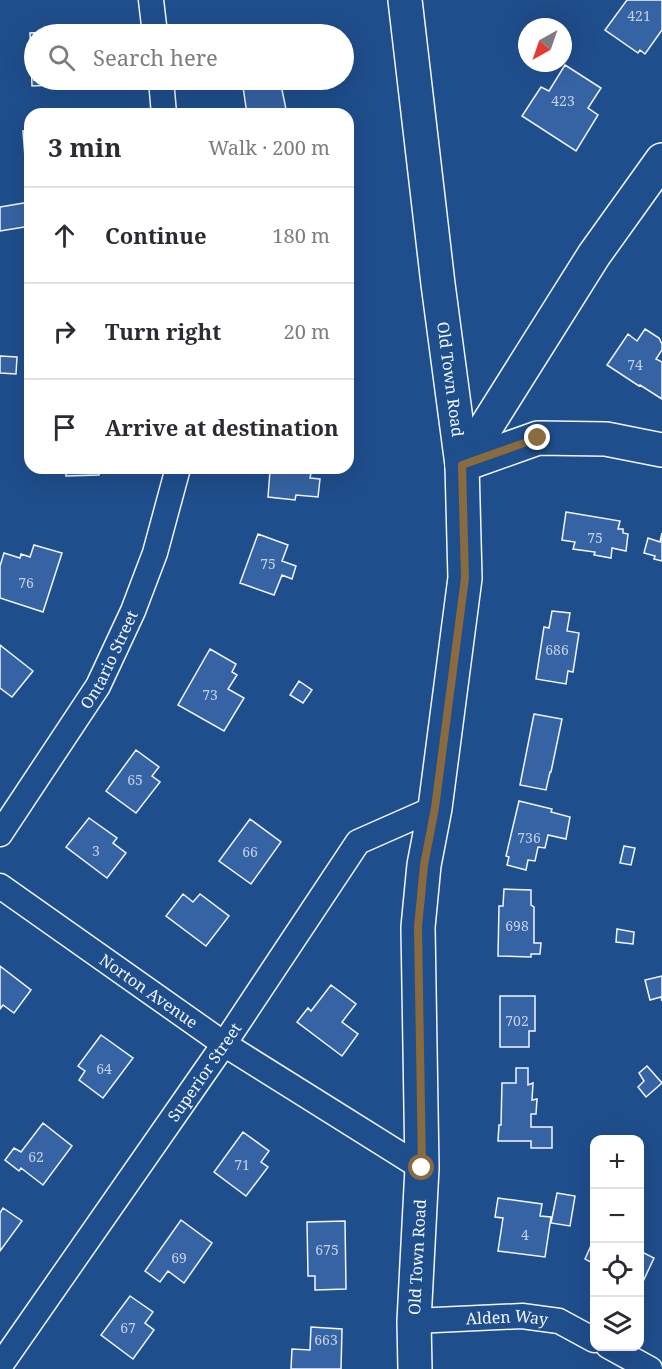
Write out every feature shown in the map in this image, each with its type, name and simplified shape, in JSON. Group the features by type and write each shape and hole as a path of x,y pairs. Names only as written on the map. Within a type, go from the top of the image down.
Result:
{"main road":[{"name":"Old Town Road","path":"405,0 435,260 462,465 465,578 435,808 424,865 418,927 422,1168 414,1321 415,1369"},
{"path":"462,465 594,255 662,160"},
{"path":"462,465 538,438 606,440 662,450"}],"street":[{"path":"151,0 154,24"},
{"path":"161,90 163,108"},
{"name":"Ontario Street","path":"0,834 98,686 133,611 155,553 176,474"},
{"name":"Superior Street","path":"0,1366 224,1044 358,842 435,808"},
{"name":"Norton Avenue","path":"0,886 224,1044 422,1168"},
{"name":"Alden Way","path":"414,1321 522,1316 559,1321 590,1338"},
{"path":"616,1351 650,1369"}],"building":[{"path":"627,0 662,0 662,30 645,54 640,50 638,53 605,30"},
{"path":"572,69 601,88 588,108 598,115 576,151 522,116 541,87 549,91 561,72 572,72"},
{"path":"243,90 282,90 286,108 246,108"},
{"path":"24,203 24,227 0,231 0,207"},
{"path":"645,329 659,338 662,344 662,350 656,359 662,362 662,399 607,365 628,334 637,341"},
{"path":"0,356 17,357 16,374 0,373"},
{"path":"66,474 99,474 99,475 66,476"},
{"path":"270,474 311,474 310,478 320,479 318,497 296,495 295,500 268,497"},
{"path":"566,512 620,521 618,529 623,529 623,533 628,534 626,551 612,548 611,558 594,555 595,552 573,549 575,542 562,540"},
{"path":"662,533 662,561 644,553 648,538 660,542"},
{"path":"258,534 288,545 282,561 296,566 292,579 282,575 274,595 240,583"},
{"path":"34,545 62,553 43,612 0,598 0,566 4,553 20,558 21,554 30,557"},
{"path":"552,611 570,613 567,631 579,633 573,672 568,671 566,684 536,679 544,627 549,628"},
{"path":"0,645 33,671 12,697 0,688"},
{"path":"210,649 236,664 232,672 237,675 228,689 244,698 224,731 178,705"},
{"path":"299,681 312,690 303,703 290,695"},
{"path":"534,714 562,719 546,790 520,785"},
{"path":"136,750 159,767 152,776 160,782 136,813 106,791"},
{"path":"519,801 552,809 551,812 570,817 566,839 548,835 545,848 538,847 535,861 528,860 526,870 507,865 509,857 506,856"},
{"path":"89,818 117,838 113,843 126,853 107,878 66,847"},
{"path":"250,819 281,842 251,884 219,861"},
{"path":"624,846 635,848 631,865 620,863"},
{"path":"504,889 531,890 531,905 534,907 534,943 541,943 540,954 531,954 531,957 498,956 499,906 503,906"},
{"path":"183,894 193,902 200,894 229,916 206,946 166,916"},
{"path":"617,929 634,932 633,944 616,942"},
{"path":"0,966 31,990 14,1013 3,1005 0,1009"},
{"path":"662,976 662,1001 661,997 650,1000 645,980"},
{"path":"331,985 356,1004 342,1022 358,1034 342,1056 297,1022 308,1008 311,1011"},
{"path":"500,996 535,996 535,1031 529,1031 529,1047 500,1047"},
{"path":"101,1035 133,1058 103,1098 79,1080 85,1071 78,1066"},
{"path":"647,1066 662,1083 646,1097 638,1087 644,1081 639,1073"},
{"path":"516,1068 528,1068 528,1085 533,1083 532,1100 537,1099 536,1114 531,1114 531,1127 552,1127 552,1148 531,1148 531,1141 498,1141 499,1125 501,1125 502,1083 516,1083"},
{"path":"43,1123 72,1146 43,1185 21,1168 19,1171 5,1160 14,1148 21,1152"},
{"path":"243,1132 269,1151 261,1162 268,1167 246,1196 214,1172"},
{"path":"557,1193 575,1196 570,1226 551,1223"},
{"path":"498,1198 542,1204 540,1216 551,1217 545,1257 498,1251 503,1218 495,1217"},
{"path":"3,1208 22,1221 0,1251 0,1213"},
{"path":"181,1220 212,1243 184,1283 168,1271 160,1282 145,1271"},
{"path":"345,1221 346,1289 315,1290 315,1276 308,1276 307,1222"},
{"path":"590,1248 590,1262 585,1259"},
{"path":"644,1253 654,1258 644,1279"},
{"path":"130,1296 153,1312 145,1323 154,1330 133,1359 101,1335"},
{"path":"311,1327 342,1329 341,1369 291,1369 292,1349 310,1350"}],"route":[{"path":"422,1168 418,927 424,865 435,808 465,578 462,465 538,438"}]}
